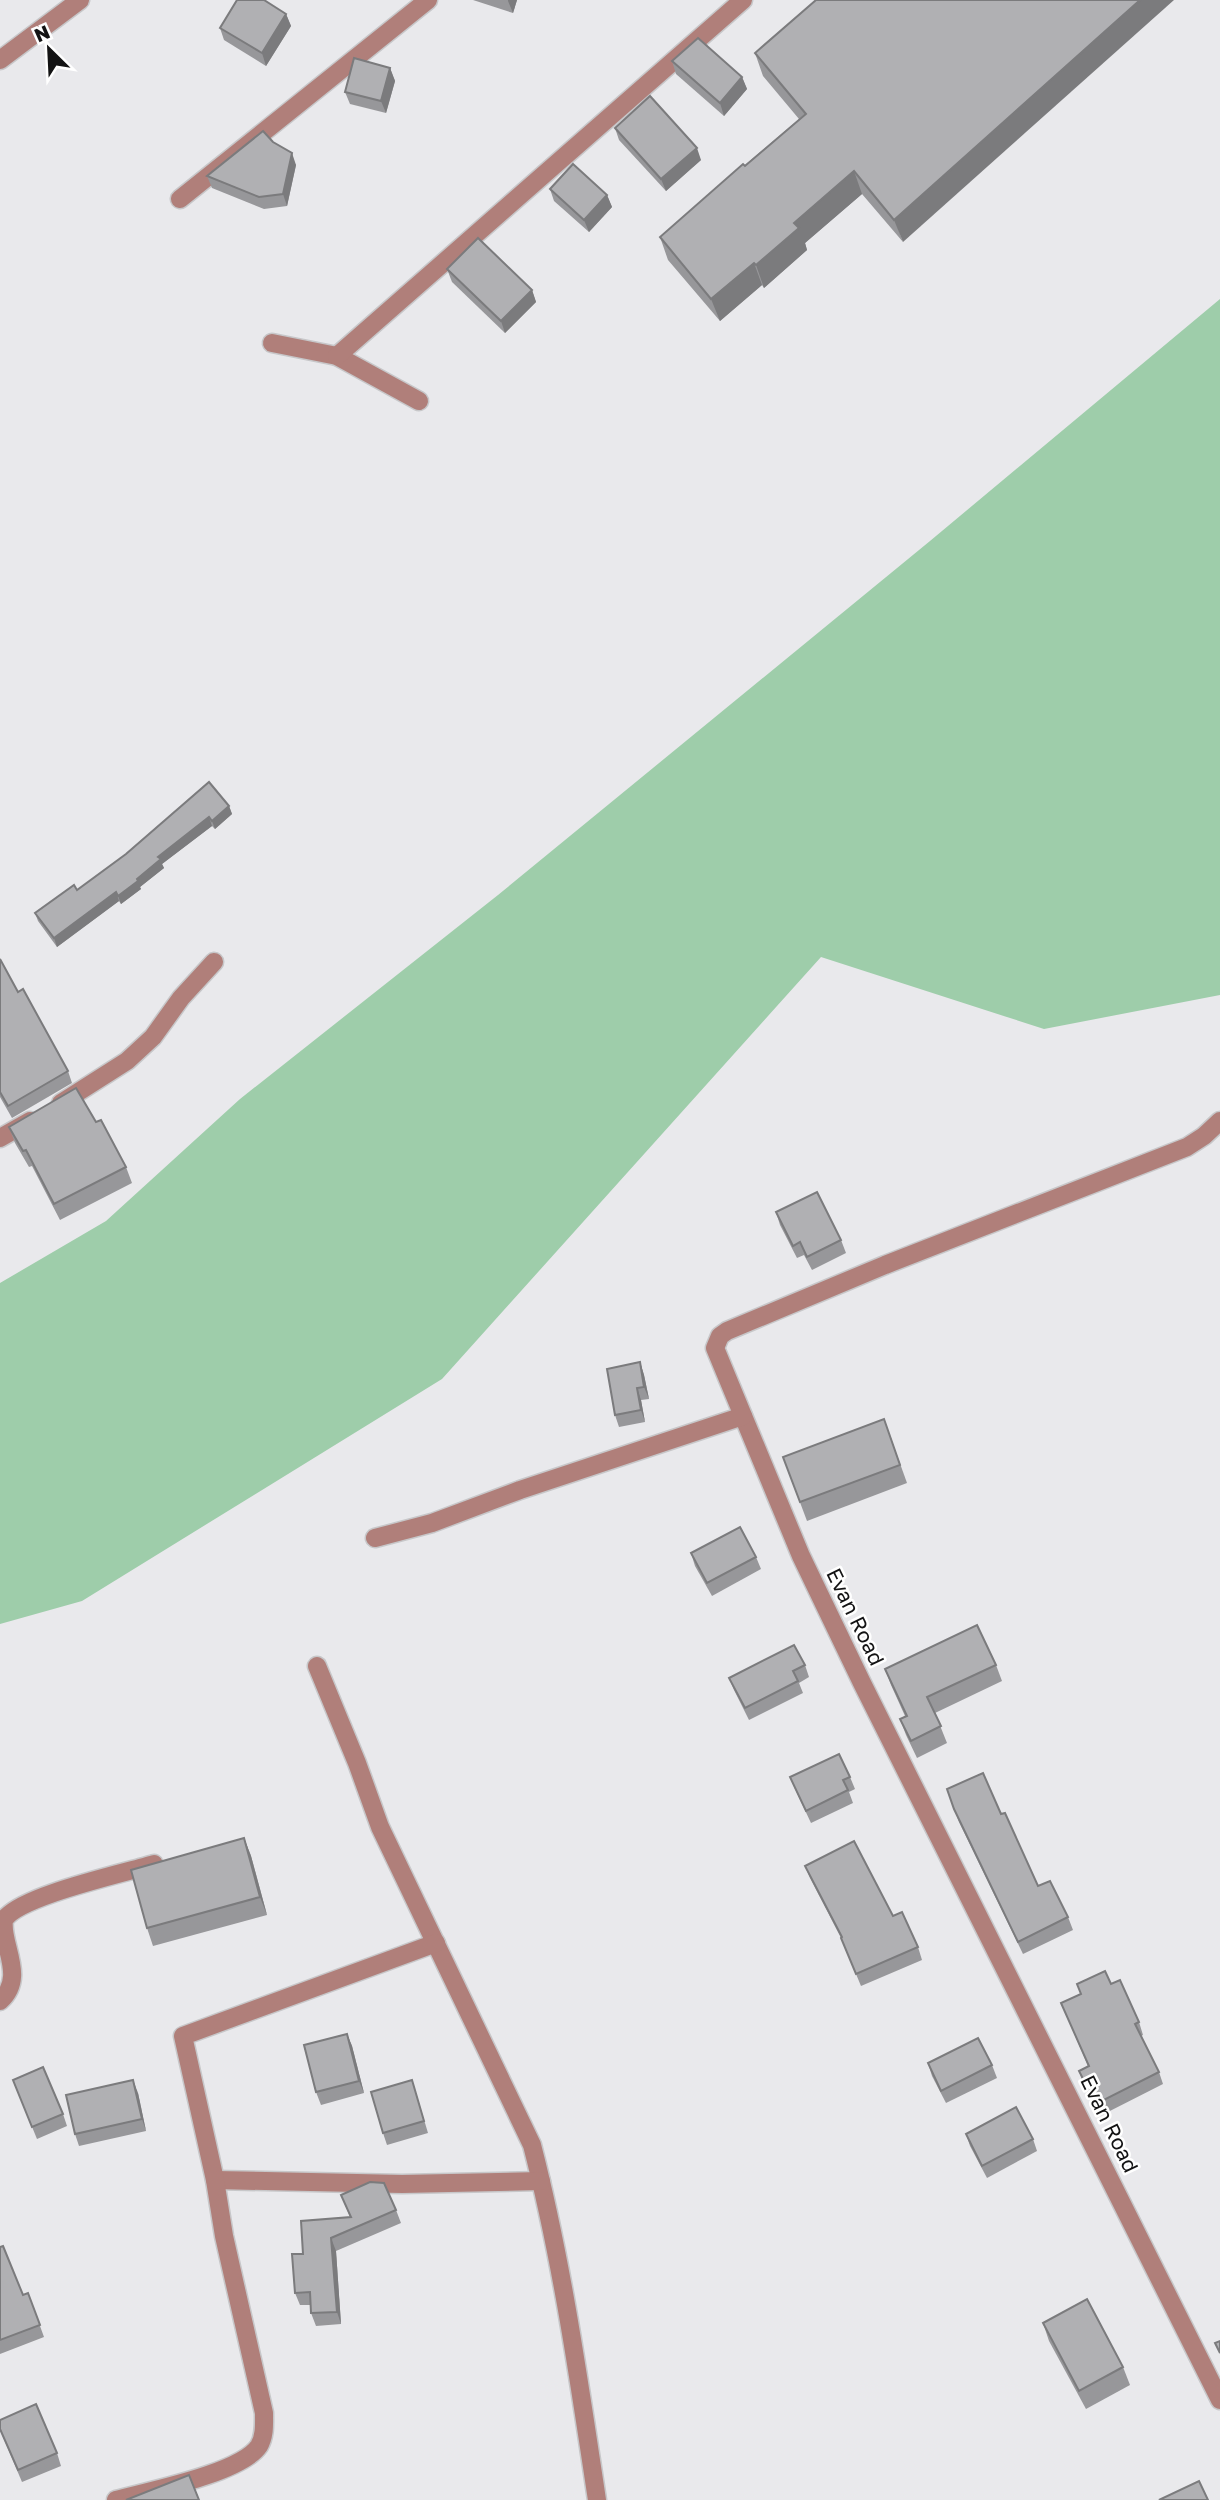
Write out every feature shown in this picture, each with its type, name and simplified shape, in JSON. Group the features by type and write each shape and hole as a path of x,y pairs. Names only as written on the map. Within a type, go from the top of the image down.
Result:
{"street":[{"path":"0,60 80,0"},
{"path":"180,199 428,0"},
{"path":"337,356 743,0"},
{"path":"272,343 337,356 419,401"},
{"path":"0,1138 99,1081 127,1061 153,1037 181,998 214,962"},
{"name":"Evan Road","path":"1220,1121 1187,1147 886,1265 727,1331 720,1336 715,1348 801,1556 862,1684 1220,2400"},
{"path":"375,1538 432,1523 508,1494 743,1416"},
{"path":"317,1666 380,1827 532,2145 575,2358 597,2500"},
{"path":"0,2001 8,1993 10,1982 1,1932 3,1920 12,1912 37,1898 166,1861"},
{"path":"116,2500 227,2469 246,2458 259,2446 264,2434 264,2413 183,2036 436,1943"},
{"path":"215,2180 402,2185 541,2181"}],"green space":[{"path":"1220,299 1220,995 1044,1029 821,957 442,1379 82,1601 0,1624 0,1283 106,1221 240,1099 498,895"}],"building":[{"path":"237,0 264,0 286,14 262,53 220,28"},
{"path":"816,0 1140,0 894,220 854,171 794,223 799,228 711,299 660,237 743,164 745,166 806,114 755,53"},
{"path":"698,38 742,77 720,103 672,61"},
{"path":"354,58 390,68 381,101 345,92"},
{"path":"650,96 697,148 661,179 615,128"},
{"path":"263,131 273,142 292,153 283,194 259,197 207,176"},
{"path":"573,164 607,195 584,220 550,189"},
{"path":"478,238 532,290 501,321 447,269"},
{"path":"209,782 229,806 212,821 209,817 158,857 161,859 137,879 138,881 118,896 116,892 54,938 35,913 74,885 77,890 126,854"},
{"path":"0,959 18,992 23,989 68,1071 8,1106 0,1092"},
{"path":"76,1088 96,1122 101,1120 126,1167 54,1204 26,1150 23,1151 9,1127"},
{"path":"817,1192 841,1240 807,1257 800,1242 793,1246 776,1212"},
{"path":"640,1362 644,1387 637,1388 641,1410 615,1415 607,1369"},
{"path":"884,1419 900,1465 800,1502 783,1457"},
{"path":"740,1527 756,1557 707,1583 691,1553"},
{"path":"977,1625 996,1665 927,1697 941,1726 911,1741 900,1719 907,1716 885,1669"},
{"path":"794,1645 805,1665 793,1671 798,1681 745,1708 729,1678"},
{"path":"839,1754 850,1777 843,1780 848,1790 806,1811 790,1777"},
{"path":"983,1773 1001,1814 1005,1813 1038,1886 1050,1881 1068,1917 1018,1942 947,1789"},
{"path":"244,1838 260,1897 147,1928 131,1870"},
{"path":"854,1841 893,1916 902,1912 918,1947 856,1974 842,1937 805,1866"},
{"path":"1105,1971 1111,1984 1120,1980 1139,2022 1135,2024 1159,2072 1096,2104 1079,2071 1089,2066 1061,2003 1081,1994 1077,1984"},
{"path":"347,2034 359,2081 316,2092 304,2045"},
{"path":"978,2038 992,2065 941,2091 928,2063"},
{"path":"43,2067 63,2114 32,2127 13,2080"},
{"path":"133,2080 142,2119 75,2134 66,2095"},
{"path":"412,2080 424,2121 383,2133 371,2092"},
{"path":"1016,2107 1033,2139 982,2166 966,2134"},
{"path":"370,2182 384,2183 396,2210 331,2238 337,2312 311,2313 310,2292 295,2293 292,2254 303,2254 301,2221 351,2217 341,2195"},
{"path":"3,2246 23,2295 28,2293 40,2325 0,2340 0,2247"},
{"path":"1087,2299 1123,2367 1079,2391 1043,2323"},
{"path":"36,2404 57,2453 18,2470 0,2429 0,2420"},
{"path":"189,2475 199,2500 126,2500"},
{"path":"1199,2481 1208,2500 1159,2500"}]}
